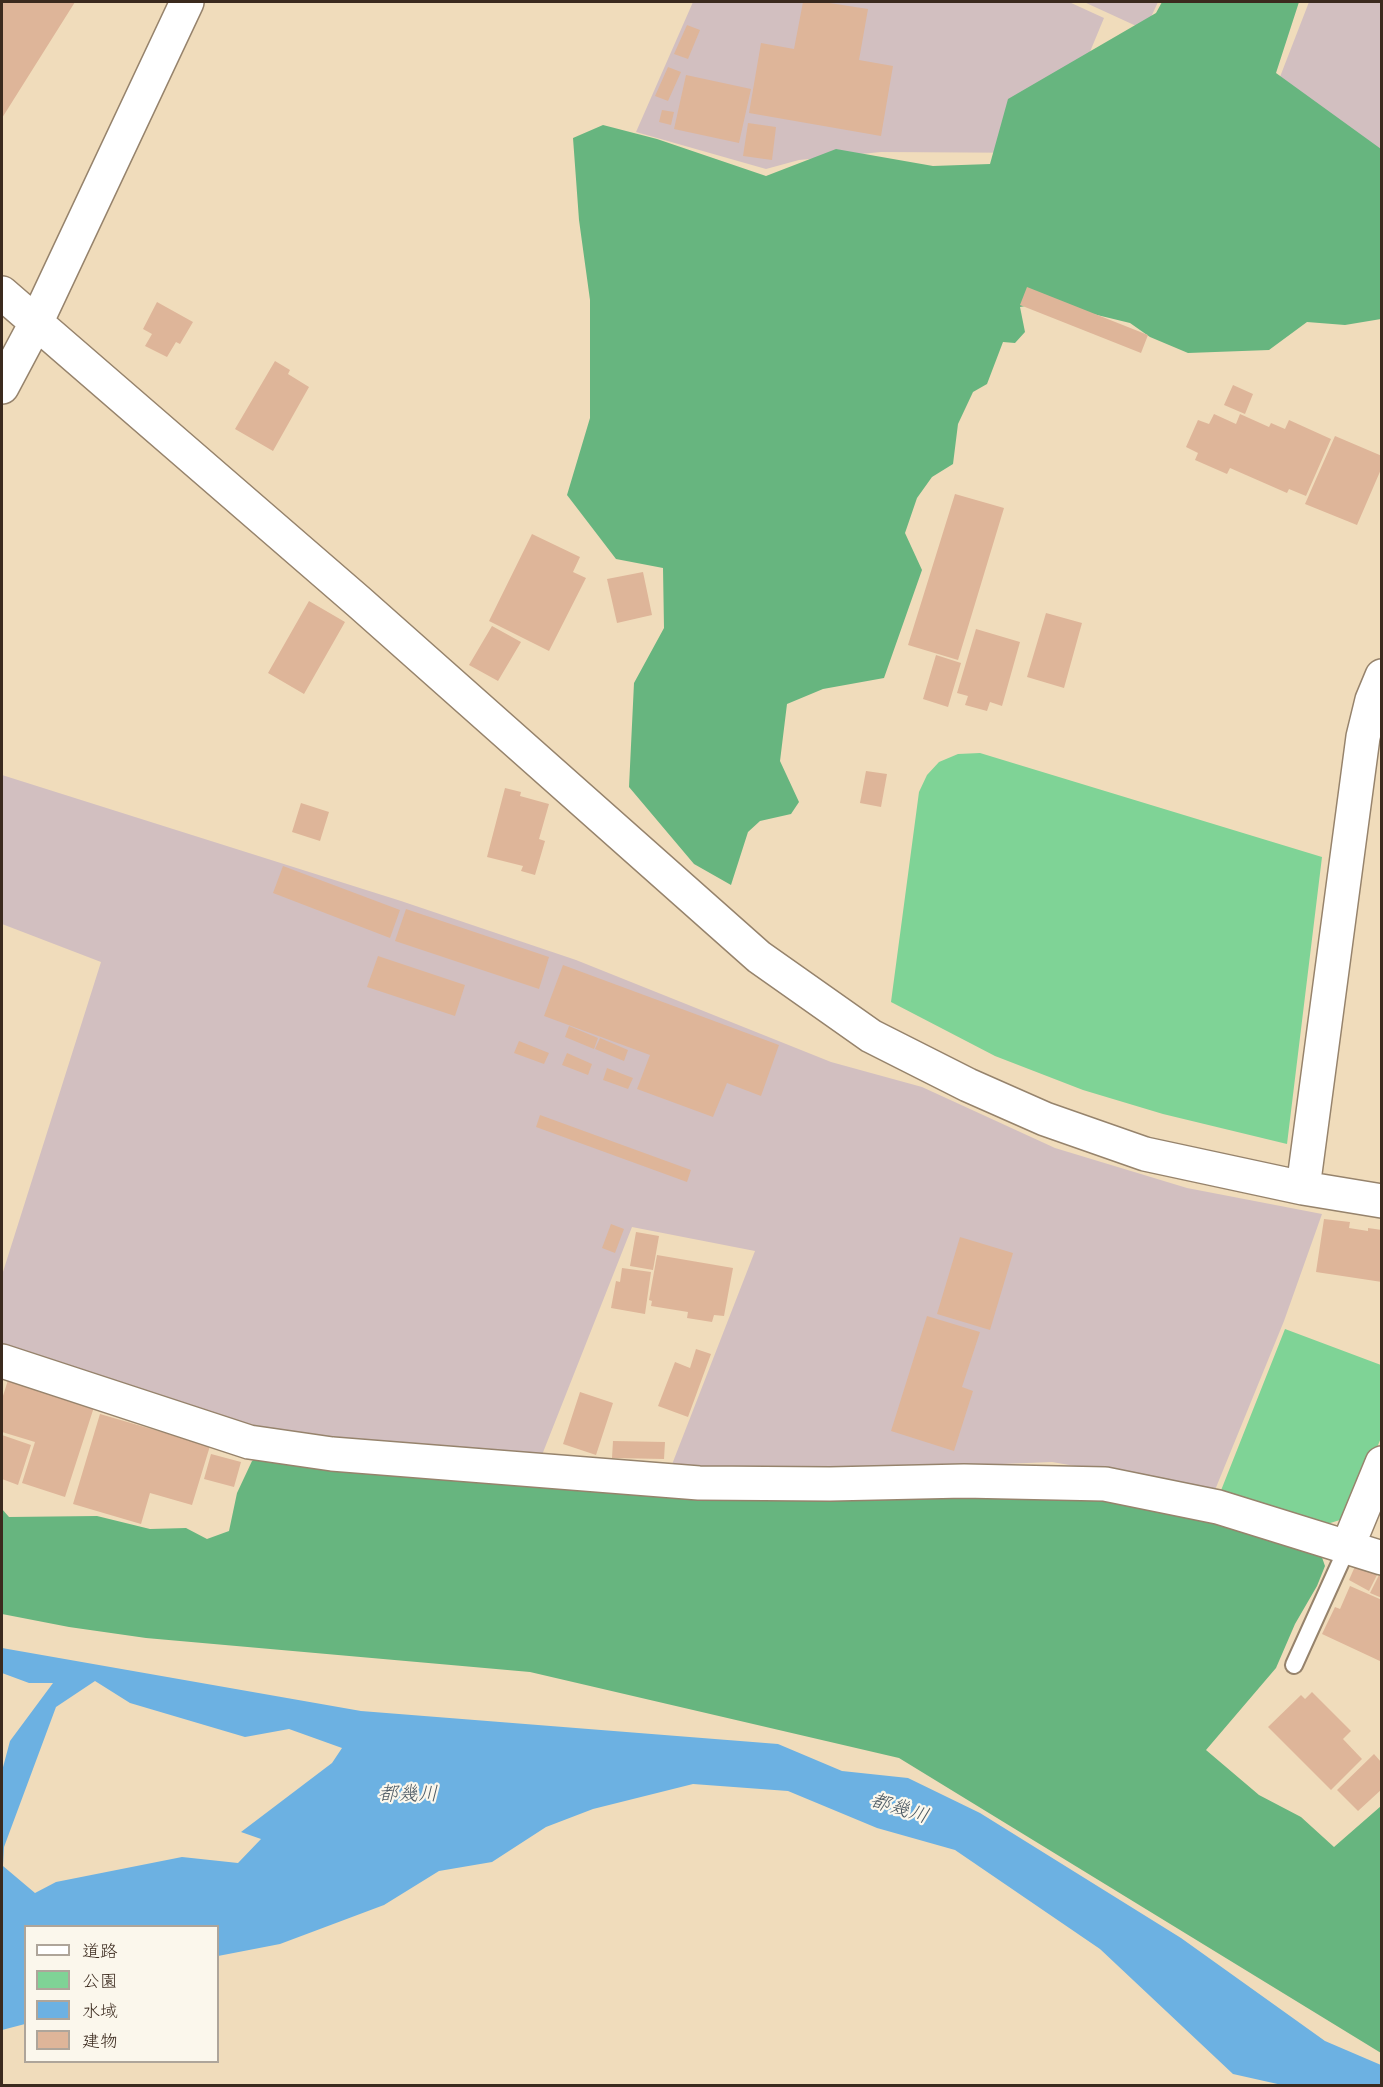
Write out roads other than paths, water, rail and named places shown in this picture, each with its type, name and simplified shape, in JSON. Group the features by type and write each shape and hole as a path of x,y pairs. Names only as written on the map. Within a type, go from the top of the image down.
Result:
{"street":[{"path":"2,387 36,323 186,2"},
{"path":"2,293 359,602 759,957 871,1036 968,1085 1045,1119 1145,1154 1303,1188 1382,1202"},
{"path":"1303,1188 1363,737 1372,700 1382,676"},
{"path":"2,1361 249,1442 332,1454 699,1483 830,1484 964,1481 1105,1484 1218,1507 1382,1558"},
{"path":"1347,1548 1382,1463"}],"lane":[{"path":"1294,1665 1347,1548"}],"water":[{"name":"都幾川","path":"2,1648 361,1711 778,1744 842,1771 908,1778 980,1813 1181,1938 1325,2041 1381,2065 1381,2085 1282,2085 1233,2074 1100,1949 955,1850 877,1828 788,1791 693,1784 593,1809 546,1827 492,1862 439,1871 384,1905 280,1944 219,1956 219,1925 24,1925 24,2024 2,2030 2,1771 10,1741 53,1683 29,1683 2,1673","holes":["95,1681 130,1703 245,1737 289,1729 342,1748 332,1763 241,1832 261,1839 238,1863 182,1857 56,1882 35,1893 3,1866 4,1847 56,1707"]}]}
